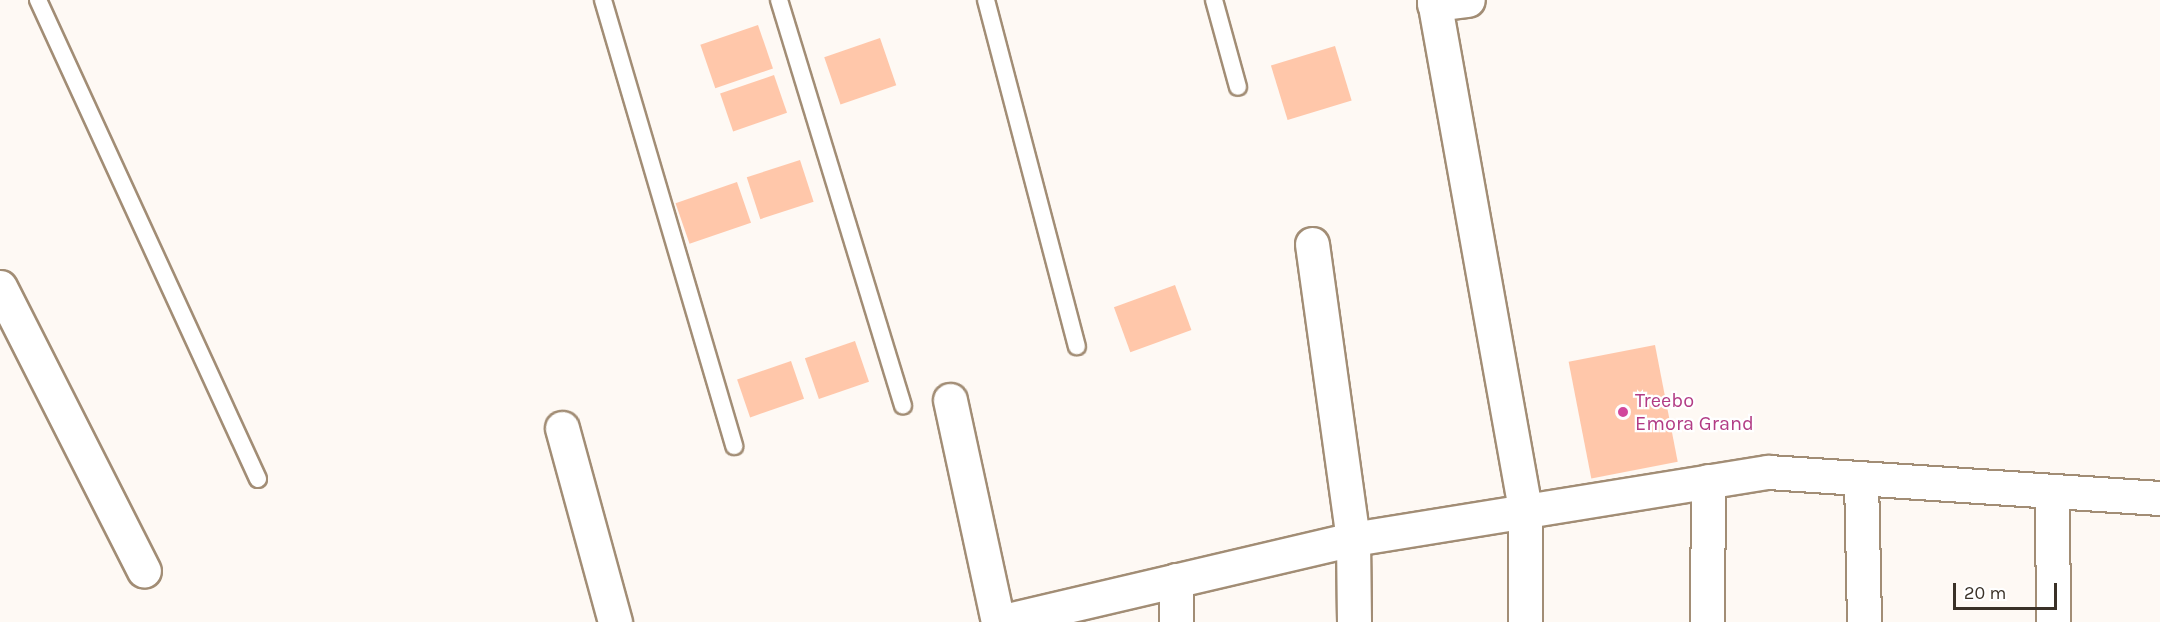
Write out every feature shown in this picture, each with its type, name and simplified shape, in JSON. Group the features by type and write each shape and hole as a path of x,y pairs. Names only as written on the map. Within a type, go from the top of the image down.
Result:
{"street":[{"path":"1468,0 1434,2 1525,509 1525,622"},
{"path":"1312,244 1353,539 1354,622"},
{"path":"0,287 144,571"},
{"path":"950,400 998,622 1353,539 1525,509 1768,472 2160,498"},
{"path":"562,428 615,622"},
{"path":"1861,478 1864,622"},
{"path":"1707,622 1708,481"},
{"path":"2052,491 2053,622"},
{"path":"1176,580 1176,622"}],"lane":[{"path":"38,0 258,479"},
{"path":"603,0 734,446"},
{"path":"779,0 903,405"},
{"path":"986,0 1077,346"},
{"path":"1214,0 1238,87"}],"building":[{"path":"758,25 773,68 715,88 700,45"},
{"path":"880,38 896,85 840,104 824,57"},
{"path":"1335,46 1352,101 1288,120 1271,66"},
{"path":"774,75 787,113 733,131 720,94"},
{"path":"800,160 814,202 760,219 747,177"},
{"path":"737,182 751,223 690,244 676,203"},
{"path":"1175,285 1191,330 1130,352 1114,307"},
{"path":"855,341 869,382 819,399 805,358"},
{"name":"Treebo Emora Grand","path":"1655,345 1678,462 1591,479 1569,362"},
{"path":"791,361 804,399 750,417 737,380"}],"place":[{"name":"Treebo Emora Grand","path":"1623,412"}]}
